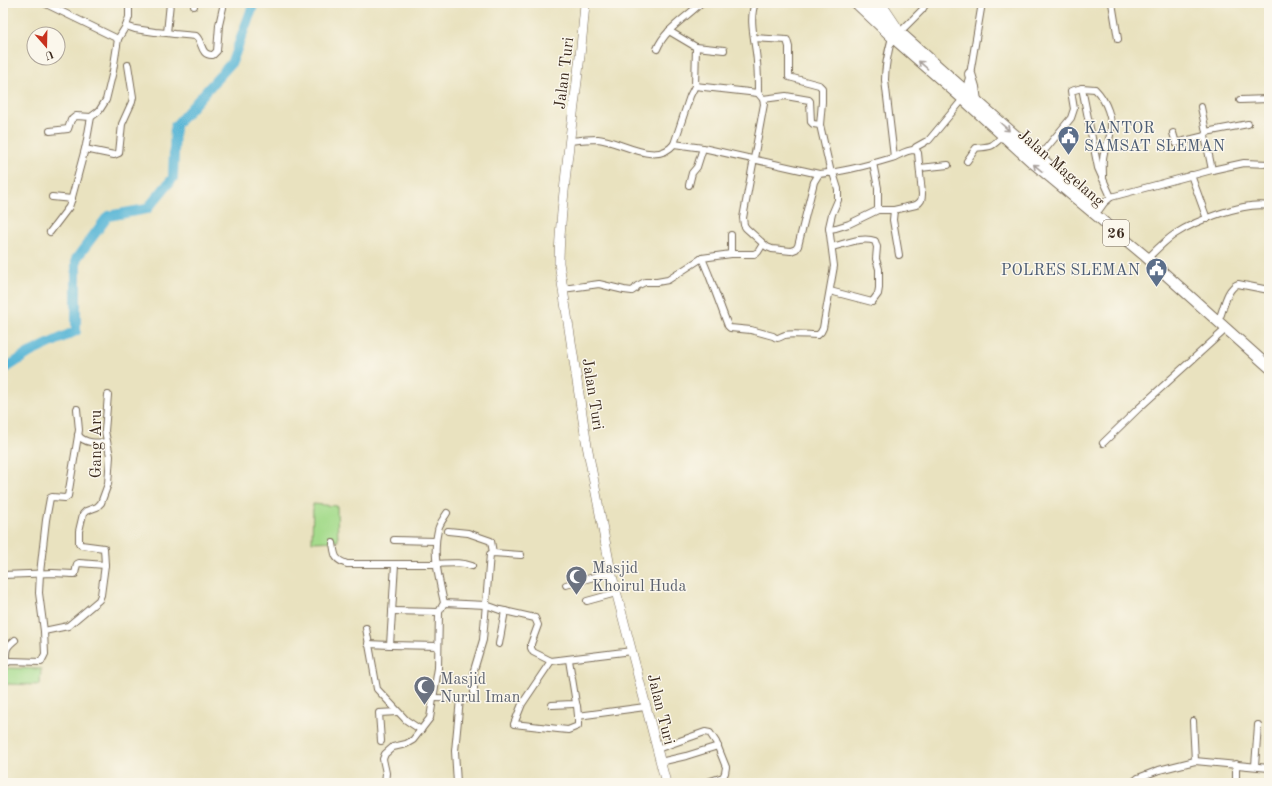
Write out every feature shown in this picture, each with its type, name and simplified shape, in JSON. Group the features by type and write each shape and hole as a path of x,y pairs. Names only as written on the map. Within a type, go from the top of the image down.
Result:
{"highway":[{"name":"Jalan Magelang","path":"856,3 896,35 964,95 1002,136 1143,255 1269,367"},
{"name":"Jalan Magelang","path":"870,4 896,35"},
{"path":"970,74 974,86 976,101"},
{"name":"Jalan Magelang","path":"964,95 976,101 1151,255 1269,362"}],"main road":[{"name":"Jalan Turi","path":"585,3 581,53 559,238 558,263 586,440 611,572 666,783"},
{"path":"881,3 896,35"}],"street":[{"path":"44,3 118,39"},
{"path":"50,131 68,129 71,120 76,116 91,117 99,111 106,100 114,66 118,39 126,26 129,17 129,3"},
{"path":"167,32 170,3"},
{"path":"126,26 148,31 196,36 200,40 204,52 213,55 217,51 219,25 224,3"},
{"path":"657,49 669,31 701,3"},
{"path":"755,3 752,22 757,61 758,93 763,99 764,109 742,218 746,228 763,244 772,249 791,251 796,249 814,182 819,174"},
{"path":"894,157 885,80 886,55 896,35 922,10 926,3"},
{"path":"674,144 704,148 819,174 832,173 872,163 914,150 916,147 927,141 964,95 970,74 982,3"},
{"path":"1112,3 1118,39"},
{"path":"669,31 696,47 724,50"},
{"path":"702,258 730,328 751,330 775,338 779,338 784,335 818,335 821,332 834,266 829,229 830,220 838,200 838,188 832,173 820,125 822,88 819,85 789,77 789,47 787,40 754,38"},
{"path":"570,141 598,139 613,142 648,154 659,154 671,149 695,86 696,47"},
{"path":"85,149 114,155 119,153 122,124 133,97 128,65"},
{"path":"695,86 758,93"},
{"path":"1082,88 1098,168 1111,197"},
{"path":"1039,157 1071,118 1074,108 1071,91 1082,88 1095,89 1108,112 1110,120 1111,134 1104,153 1103,177"},
{"path":"763,99 786,96 809,100 811,122 813,124 820,125"},
{"path":"1240,100 1269,99"},
{"path":"1201,107 1212,170"},
{"path":"50,232 69,207 72,199 85,149 91,117"},
{"path":"1173,133 1176,143 1248,124"},
{"path":"967,161 976,148 988,148 993,146 1002,136"},
{"path":"689,184 692,173 697,167 704,148"},
{"path":"829,229 849,224 878,210 894,210 916,205 922,200 918,153 914,150"},
{"path":"872,163 878,188 878,210"},
{"path":"1099,210 1111,197 1191,175 1244,163 1269,164"},
{"path":"920,168 948,165"},
{"path":"1191,175 1207,219"},
{"path":"52,197 72,199"},
{"path":"1151,255 1165,241 1194,223 1232,209 1269,206"},
{"path":"894,210 893,220 899,255"},
{"path":"731,235 731,254"},
{"path":"830,291 872,302 878,294 879,288 879,269 876,259 877,247 875,241 870,239 855,241 832,247"},
{"path":"563,289 599,284 626,291 634,290 637,286 645,282 668,280 702,258 731,254 756,253 763,244"},
{"path":"1220,317 1229,292 1234,286 1238,284 1269,290"},
{"path":"1103,443 1226,329"},
{"name":"Gang Aru","path":"105,564 104,548 81,545 79,543 79,531 83,514 86,511 97,507 101,503 108,484 110,456 105,430 108,395"},
{"path":"14,640 6,648 4,663 10,661 42,661 45,654 44,631 39,593 46,520 50,498 65,498 68,496 79,430 77,409"},
{"path":"78,435 86,442 107,442"},
{"path":"385,783 386,773 383,759 385,754 393,747 406,744 413,740 430,718 438,668 438,612 444,603 436,564 436,541 438,528 447,513"},
{"path":"434,698 474,698 474,670 483,644 490,554 492,553 491,541 468,533 448,531"},
{"path":"394,540 436,541"},
{"path":"333,543 334,555 338,560 347,564 452,563 467,564 472,566"},
{"path":"492,553 521,555"},
{"path":"3,575 40,573 74,574 76,566 79,563 105,564 99,600 68,626 44,631"},
{"path":"390,645 395,564"},
{"path":"566,585 611,572"},
{"path":"587,601 616,594"},
{"path":"444,603 486,605 535,618 538,625 530,644 531,648 533,652 551,661 569,660 632,651"},
{"path":"392,611 438,612"},
{"path":"499,644 505,611"},
{"path":"366,628 377,689 397,712 420,730"},
{"path":"368,644 438,646"},
{"path":"551,661 522,704 514,724 568,730 578,726 577,706 569,660"},
{"path":"457,783 455,751 460,699"},
{"path":"552,705 576,703"},
{"path":"578,716 645,707"},
{"path":"381,741 379,713 397,712"},
{"path":"1193,721 1195,761"},
{"path":"1255,766 1258,725"},
{"path":"657,749 705,732 713,735 726,767 725,773 723,777 704,783"},
{"path":"660,762 718,746"},
{"path":"1132,783 1138,778 1159,770 1195,761 1269,768"},
{"path":"1236,764 1236,783"}],"green space":[{"path":"313,504 337,506 338,541 312,542"},
{"path":"6,668 41,669 40,685 5,684"}],"waterway":[{"path":"3,370 29,353 76,331 76,259 108,216 147,209 173,178 175,126 232,62 254,3"}],"place":[{"name":"KANTOR SAMSAT SLEMAN","path":"1069,156"},
{"name":"POLRES SLEMAN","path":"1156,288"},
{"name":"Masjid Khoirul Huda","path":"576,596"},
{"name":"Masjid Nurul Iman","path":"424,706"}]}
